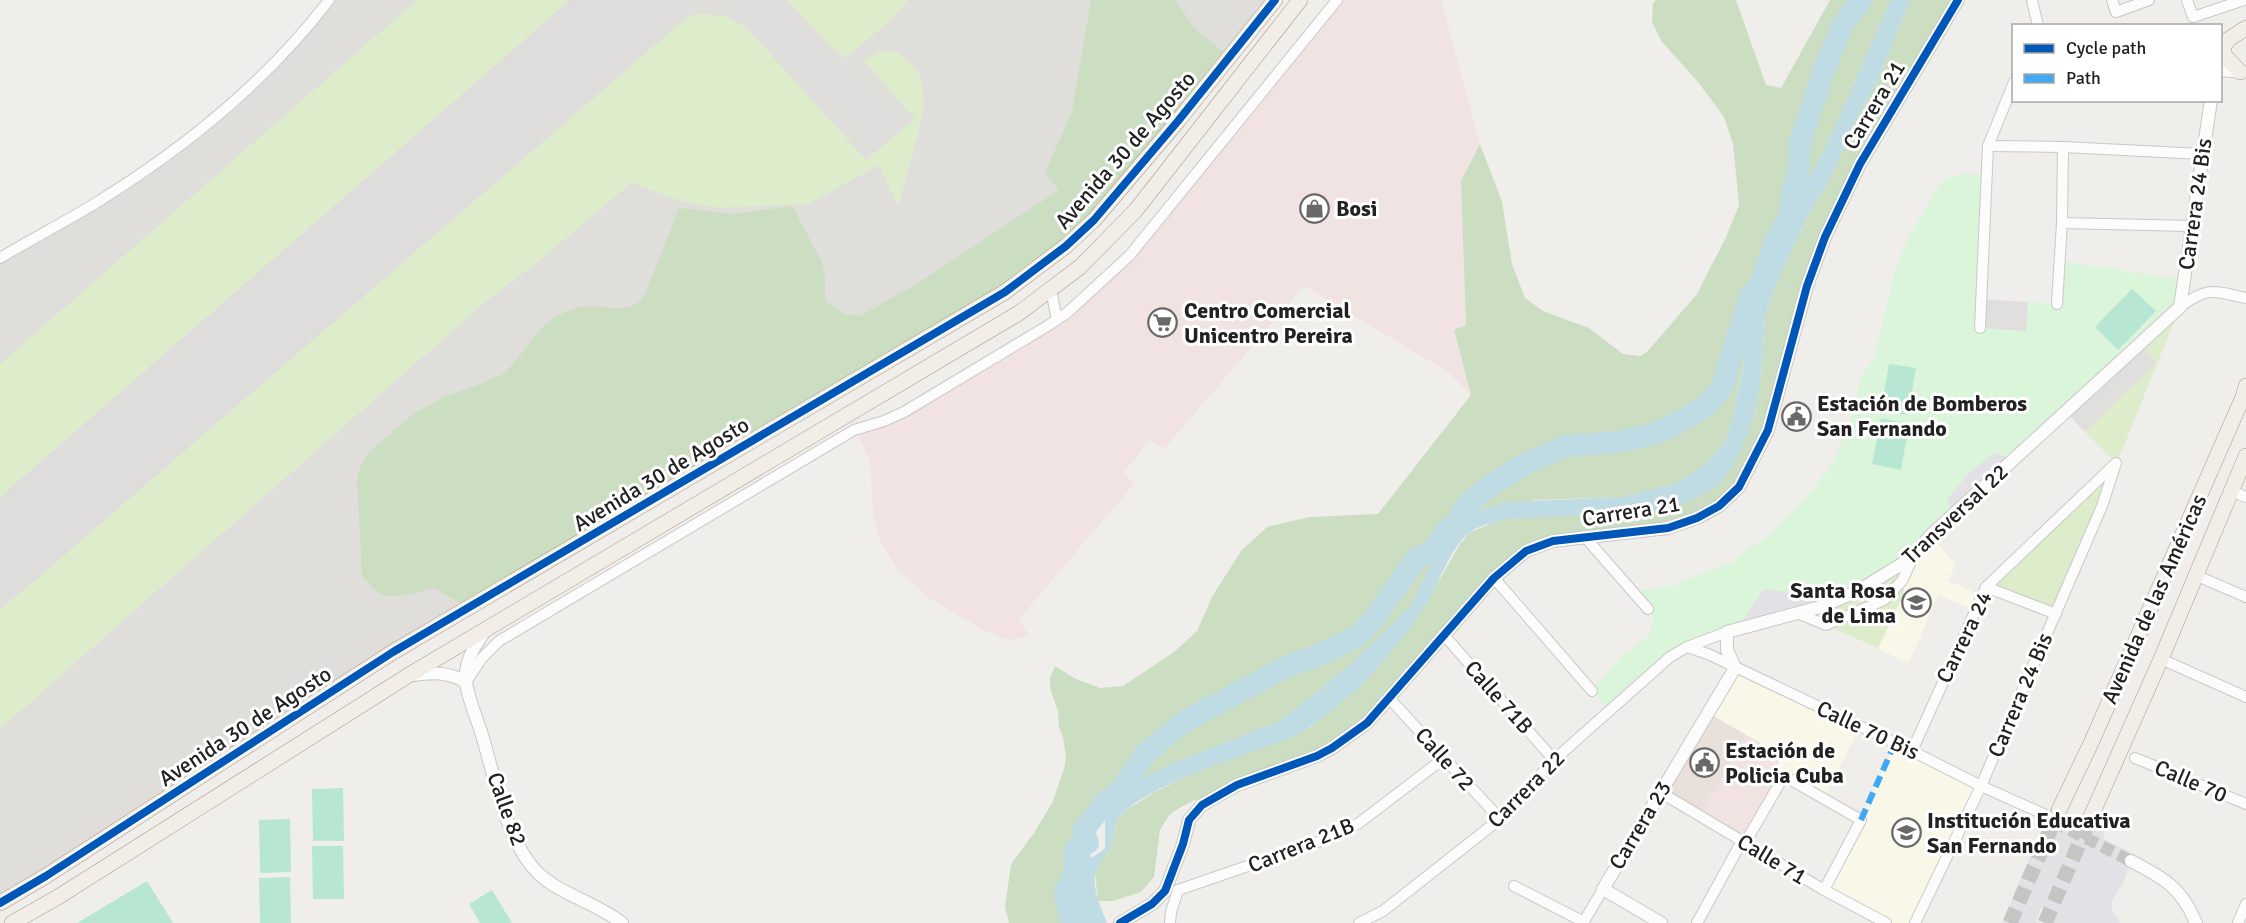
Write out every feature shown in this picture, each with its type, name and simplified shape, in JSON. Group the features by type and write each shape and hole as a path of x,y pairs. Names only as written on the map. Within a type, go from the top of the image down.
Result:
{"main road":[{"name":"Avenida 30 de Agosto","path":"0,903 46,876 393,652 1005,292 1058,252 1094,220 1275,0"},
{"name":"Avenida 30 de Agosto","path":"12,923 58,897 409,675 1018,313 1051,290 1080,267 1136,210 1300,0"},
{"path":"2243,72 2224,55 2222,49 2237,32 2246,28"},
{"name":"Avenida de las Américas","path":"2054,813 2246,386"},
{"name":"Avenida de las Américas","path":"2089,821 2162,659 2246,456"}],"street":[{"path":"0,258 98,202 162,160 234,102 312,23 329,0"},
{"path":"409,675 445,673 466,682 482,657 499,641 854,430 904,412 1057,320 1130,255 1337,0"},
{"name":"Carrera 21","path":"1130,922 1165,891 1189,820 1202,805 1219,794 1248,781 1300,764 1332,748 1367,723 1494,578 1527,551 1553,541 1668,528 1697,518 1719,506 1739,487 1768,430 1807,286 1825,237 1860,164 1958,0"},
{"path":"2032,0 2038,24"},
{"path":"2112,0 2116,12 2149,0"},
{"path":"2187,0 2193,17 2244,0"},
{"path":"2222,70 2243,72"},
{"path":"1980,328 1988,146 2012,85"},
{"name":"Carrera 24 Bis","path":"2180,307 2211,102"},
{"path":"1988,146 2063,147 2202,154"},
{"path":"2057,304 2062,223 2063,147"},
{"path":"2062,223 2191,226"},
{"path":"1051,290 1057,320"},
{"path":"2180,307 2194,297 2211,291 2246,298"},
{"name":"Transversal 22","path":"1687,647 1727,632 1820,607 1858,591 1913,557 1930,536 2180,307"},
{"path":"844,417 854,430"},
{"name":"Carrera 24 Bis","path":"1915,923 1981,786 2102,506 2116,463"},
{"name":"Carrera 24","path":"1912,751 1986,587 2116,463"},
{"path":"2231,490 2246,497"},
{"path":"1584,537 1648,609"},
{"path":"1797,613 1826,625 1884,600 1902,582 1913,557"},
{"path":"2195,575 2246,597"},
{"path":"1494,578 1592,691"},
{"path":"1986,587 2056,614"},
{"name":"Calle 82","path":"485,631 472,649 466,682 510,826 524,854 548,881 600,908 622,923"},
{"path":"1727,632 1727,650 1735,668"},
{"name":"Calle 71B","path":"1443,634 1554,760"},
{"name":"Calle 70 Bis","path":"1687,647 1708,654 1981,786 2054,813"},
{"name":"Carrera 22","path":"1359,923 1383,911 1500,819 1554,760 1663,663 1687,647"},
{"path":"2162,659 2246,698"},
{"name":"Carrera 23","path":"1583,923 1735,668"},
{"name":"Calle 72","path":"1390,699 1500,819"},
{"name":"Calle 70","path":"2135,758 2246,804"},
{"name":"Carrera 21B","path":"1178,890 1332,837 1359,823 1443,759"},
{"path":"1696,923 1784,776 1861,820 1824,890"},
{"name":"Calle 71","path":"1660,792 1824,890 1886,923"},
{"path":"2131,861 2157,874 2179,891 2196,923"},
{"path":"1169,880 1178,890 1170,923"},
{"path":"1514,886 1583,923"},
{"path":"1603,889 1661,923"},
{"path":"2238,923 2246,904"}],"shaded area":[{"path":"329,0 1275,0 1178,121 469,608 0,903 0,258 98,202 234,102"},
{"name":"Centro Comercial Unicentro Pereira","path":"1337,0 1441,0 1480,144 1461,181 1466,325 1454,331 1471,395 1448,372 1304,286 1164,449 1150,440 1123,473 1135,483 1019,619 1029,635 1013,640 1002,638 987,632 929,598 898,570 880,541 873,514 868,455 854,430 884,421 1049,325 1130,255"},
{"path":"1982,299 2028,302 2026,331 1980,328"},
{"path":"2140,344 2156,363 2085,432 2066,412"},
{"path":"1994,453 2014,460 1956,512 1946,501 1969,473"},
{"name":"Santa Rosa de Lima","path":"1930,536 1956,564 1948,581 1981,595 1975,610 1938,595 1909,663 1878,649 1904,594 1902,581"},
{"path":"1764,589 1839,599 1739,627"},
{"path":"1735,668 1860,726 1824,799 1775,770 1782,755 1708,713"},
{"name":"Estación de Policia Cuba","path":"1708,713 1746,735 1700,816 1660,792"},
{"path":"1746,735 1783,755 1784,776 1745,843 1700,816"},
{"name":"Institución Educativa San Fernando","path":"1895,743 1981,786 1915,923 1886,923 1824,890 1861,820"},
{"path":"2051,807 2105,830 2103,835 2105,840 2134,854 2123,883 2111,902 2113,913 2120,923 2050,923 2054,912 2042,907 2036,921 2039,923 2002,923"}],"green space":[{"path":"417,0 570,0 0,498 0,364"},
{"path":"787,0 908,0 894,17 847,57 837,53"},
{"path":"1091,0 1176,0 1194,28 1230,57 1116,195 1035,270 469,608 434,588 407,595 387,596 378,593 362,576 357,479 360,467 368,453 413,414 446,396 503,374 542,327 563,313 586,306 623,308 639,302 645,294 679,208 733,214 792,206 821,260 825,276 825,300 844,314 860,316 918,283 1059,190 1045,173 1072,111"},
{"path":"1656,0 1736,0 1766,85 1781,88 1830,0 1891,0 1826,147 1776,240 1767,263 1745,324 1744,363 1725,443 1704,465 1677,483 1622,497 1534,500 1436,548 1411,605 1397,621 1350,665 1280,721 1168,765 1121,790 1105,802 1083,830 1076,898 1082,923 1009,923 1005,907 1011,864 1052,803 1064,769 1066,757 1063,737 1059,727 1058,711 1050,688 1050,678 1055,666 1076,679 1100,688 1123,686 1174,652 1197,631 1213,595 1241,551 1267,527 1309,517 1378,514 1471,395 1454,330 1466,325 1461,181 1480,144 1502,202 1512,264 1525,298 1543,311 1589,328 1623,354 1640,356 1647,352 1697,294 1726,237 1739,205 1733,144 1724,117 1698,82 1662,42 1652,22 1653,3"},
{"path":"1910,0 1958,0 1825,237 1768,430 1739,487 1697,518 1526,551 1390,699 1332,748 1219,794 1195,800 1170,814 1160,830 1154,877 1141,892 1113,901 1098,901 1095,873 1111,846 1116,822 1125,811 1153,793 1187,776 1293,736 1312,726 1328,712 1422,610 1460,544 1469,533 1494,522 1508,519 1650,512 1686,502 1705,494 1722,482 1754,417 1761,379 1765,317 1779,277 1810,211 1832,175 1851,129 1876,84"},
{"path":"702,14 724,16 745,26 866,160 915,119 864,61 878,53 892,51 913,65 923,87 923,110 898,206 879,165 808,204 718,208 684,202 631,183 538,262 490,298 0,729 0,610 688,17"},
{"path":"1962,174 1987,174 1982,299 2026,331 2028,302 2057,304 2060,261 2184,280 2180,307 1930,536 1876,581 1687,647 1609,710 1592,691 1627,650 1629,652 1651,633 1653,616 1633,592 1670,586 1730,563 1771,533 1812,491 1835,459 1854,410 1860,378 1874,359 1895,272 1907,240 1941,182"},
{"path":"2132,289 2156,311 2118,350 2095,327"},
{"path":"2180,307 2056,614 1986,587 2116,463 2085,432 2156,363 2140,344"},
{"path":"1889,364 1916,368 1908,415 1881,411"},
{"path":"1881,418 1909,424 1901,470 1872,464"},
{"path":"1913,557 1902,581 1904,593 1878,648 1797,613"},
{"path":"343,788 344,841 313,841 312,789"},
{"path":"290,819 291,872 260,873 259,820"},
{"path":"312,846 343,846 344,899 313,899"},
{"path":"290,877 291,923 260,923 259,878"},
{"path":"147,881 173,923 77,923"},
{"path":"492,890 512,923 480,923 469,904"}],"water":[{"path":"1891,0 1910,0 1876,84 1851,129 1832,175 1810,211 1779,277 1765,317 1761,379 1754,417 1740,453 1722,482 1705,494 1686,502 1650,512 1508,519 1473,530 1457,546 1429,599 1398,644 1371,675 1338,706 1292,737 1171,783 1128,808 1117,821 1111,844 1096,871 1097,897 1107,923 1082,923 1076,898 1075,850 1083,831 1105,802 1121,790 1168,765 1280,721 1350,665 1411,605 1436,548 1444,534 1458,521 1478,511 1507,502 1622,497 1677,483 1704,465 1725,443 1732,421 1744,364 1745,324 1750,296 1776,240 1826,147","holes":["1105,819 1105,849 1091,858 1089,841 1096,825"]}],"waterway":[{"path":"1071,923 1065,893 1075,872 1075,850 1088,843 1083,831 1105,802 1121,790 1146,753 1185,721 1290,665 1313,658 1358,636 1375,618 1415,560 1436,548 1444,534 1458,521 1465,507 1483,491 1523,465 1566,446 1618,442 1664,430 1707,405 1722,387 1750,296 1760,285 1776,240 1790,216 1792,193 1799,168 1800,142 1824,70 1842,26 1861,0"}],"taxiway":[{"path":"757,0 870,126"}],"runway":[{"path":"0,554 637,0"}],"tunnel":[{"path":"2010,923 2059,810"},
{"path":"2045,923 2089,821"},
{"path":"2054,822 2131,861"}],"marked path":[{"path":"1861,820 1895,743"}],"cycle path":[{"path":"0,903 46,876 393,652 1005,292 1066,246 1094,220 1178,121 1275,0"},
{"path":"1120,923 1152,904 1165,891 1183,844 1189,820 1202,805 1237,785 1317,756 1367,723 1494,578 1526,551 1553,541 1668,528 1697,518 1719,506 1739,487 1768,430 1807,286 1825,237 1860,164 1958,0"}],"place":[{"name":"Bosi","path":"1315,208"},
{"name":"Centro Comercial Unicentro Pereira","path":"1163,323"},
{"name":"Estación de Bomberos San Fernando","path":"1796,416"},
{"name":"Santa Rosa de Lima","path":"1917,603"},
{"name":"Estación de Policia Cuba","path":"1704,763"},
{"name":"Institución Educativa San Fernando","path":"1906,833"}]}
